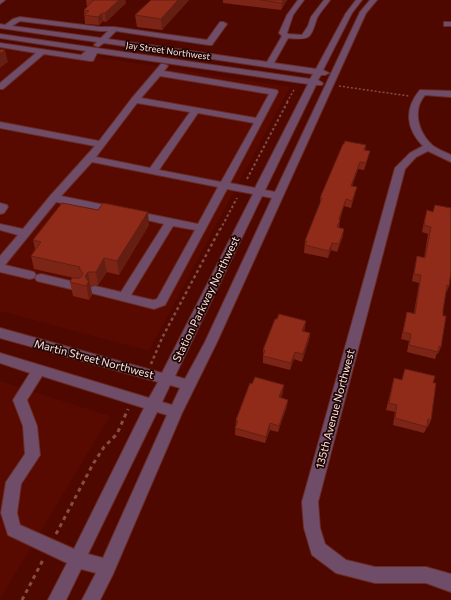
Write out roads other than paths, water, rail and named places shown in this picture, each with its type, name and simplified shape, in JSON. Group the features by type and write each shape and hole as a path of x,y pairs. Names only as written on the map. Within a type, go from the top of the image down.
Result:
{"street":[{"path":"269,65 286,36 284,33 290,15 301,0"},
{"path":"286,36 304,37 312,26 314,17 327,0"},
{"name":"Station Parkway Northwest","path":"57,600 260,192 315,77 349,13 359,0"},
{"name":"Station Parkway Northwest","path":"91,600 107,568 175,412 211,342 278,196 334,81 363,12 374,0"},
{"path":"3,27 15,20 30,19 100,29 114,29 209,43 223,24"},
{"name":"Jay Street Northwest","path":"3,27 269,65 334,81"},
{"path":"82,58 114,29"},
{"name":"Jay Street Northwest","path":"0,36 169,61 315,77 334,81"},
{"path":"0,45 90,59 94,54 92,50"},
{"path":"0,87 42,52"},
{"path":"0,263 54,198 90,158 135,100 169,61"},
{"path":"95,290 154,305 161,302 260,121 274,92 158,73"},
{"path":"451,94 426,91 423,92 417,97 413,111 414,122 418,134 429,147 451,159"},
{"path":"135,100 260,121"},
{"path":"153,171 196,110"},
{"path":"0,125 101,144"},
{"name":"135th Avenue Northwest","path":"429,147 413,155 400,168 310,502 312,528 318,549 342,567 375,574 426,575 451,583"},
{"path":"90,158 278,196"},
{"path":"54,198 201,228"},
{"path":"0,206 3,207 0,211"},
{"path":"124,297 170,222"},
{"path":"0,227 26,233"},
{"path":"0,268 79,287"},
{"name":"Martin Street Northwest","path":"0,333 188,385"},
{"path":"0,358 175,412"},
{"path":"39,370 20,400 30,426 33,455 14,482 9,512 14,530 50,547 107,568"}]}
